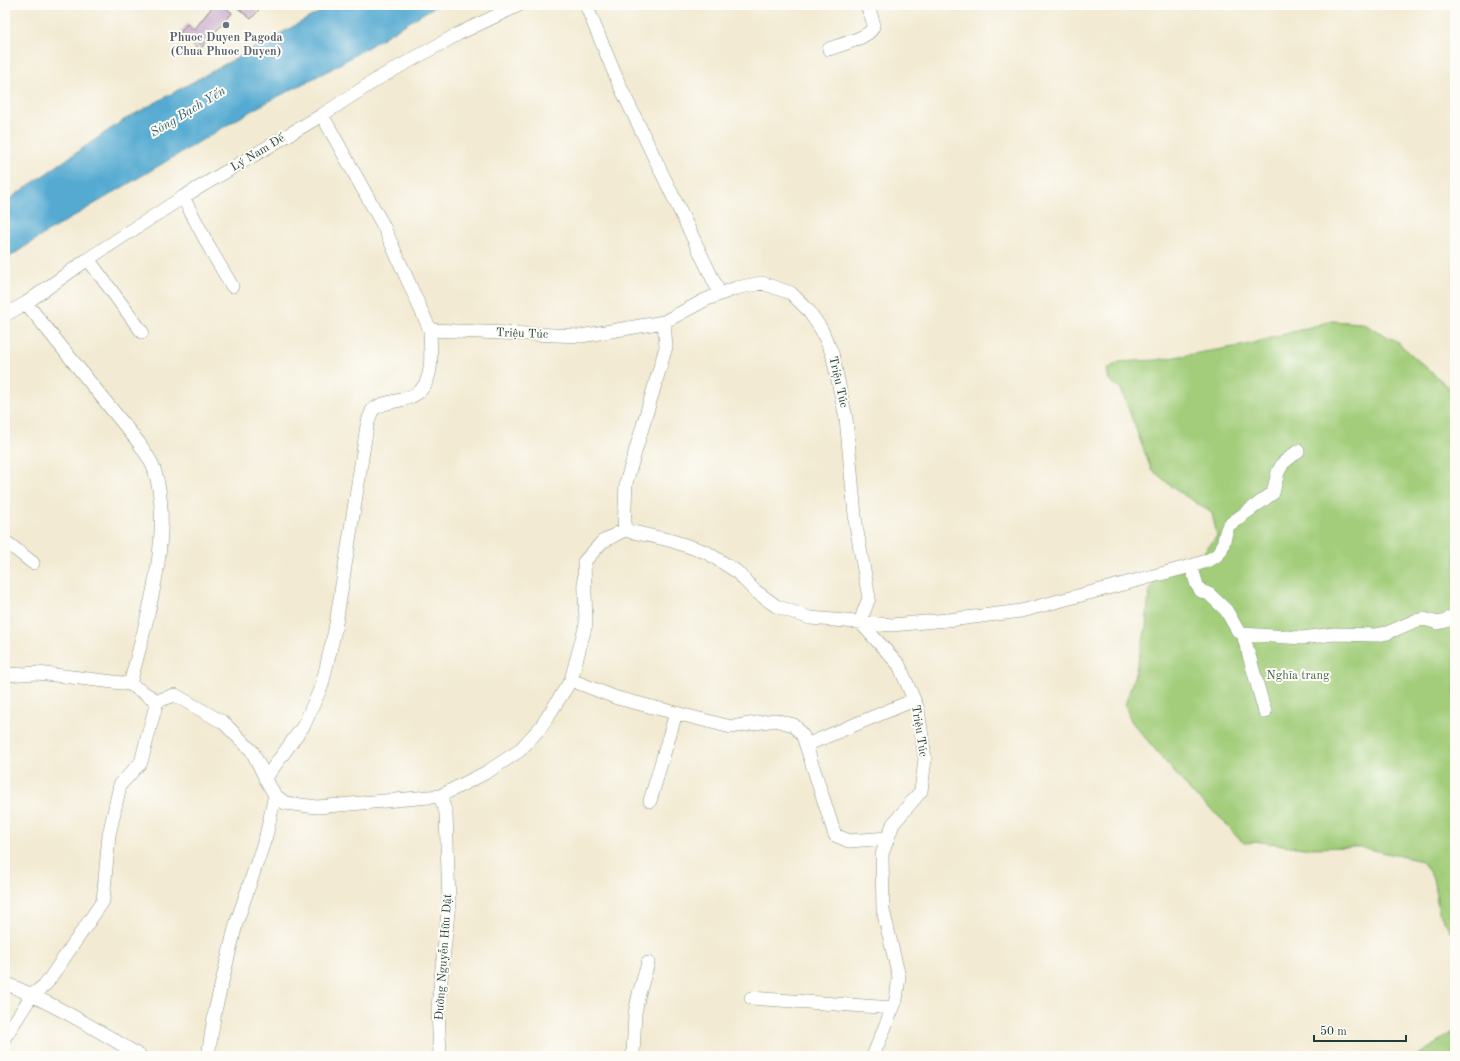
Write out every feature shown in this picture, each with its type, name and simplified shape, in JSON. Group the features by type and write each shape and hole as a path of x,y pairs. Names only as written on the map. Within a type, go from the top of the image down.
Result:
{"street":[{"name":"Lý Nam Đế","path":"5,315 26,303 88,259 183,197 322,115 398,67 458,34 519,5"},
{"path":"586,5 629,106 720,294"},
{"path":"830,49 865,36 871,32 873,26 872,17 866,5"},
{"path":"265,779 304,725 322,685 335,630 367,426 373,410 385,403 406,400 424,386 430,368 430,330 383,225 322,115"},
{"path":"183,197 212,254 232,286"},
{"path":"88,259 142,332"},
{"name":"Triệu Túc","path":"430,330 581,336 664,322 705,300 720,294 762,282 791,293 808,310 817,323 832,353 846,418 856,526 868,585 869,598 860,622 899,665 918,709 925,759 921,791 893,824 882,854 883,910 899,977 896,1000 873,1056"},
{"path":"26,303 139,443 154,468 159,487 161,533 148,614 130,684"},
{"path":"624,530 626,483 666,347 664,322"},
{"path":"5,677 38,673 130,684 157,700 175,695 224,723 252,752 265,779 275,795 285,803 317,807 440,796 487,772 519,751 541,727 571,680 586,624 584,562 602,542 624,530 669,540 706,552 736,571 754,590 776,606 810,618 892,625 958,619 1021,611 1191,566 1212,558 1220,552 1225,531 1229,524 1273,493 1278,472 1284,463 1298,452"},
{"path":"5,541 33,563"},
{"path":"1191,566 1197,585 1201,591 1209,594 1226,610 1238,631 1243,634 1302,638 1335,634 1376,635 1387,633 1415,621 1424,619 1438,623 1446,621 1455,614"},
{"path":"1243,634 1265,712"},
{"path":"571,680 617,698 731,727 775,720 794,724 803,736 835,835 849,841 888,838"},
{"path":"5,1037 32,995 46,984 103,901 109,835 120,784 141,762 157,700"},
{"path":"806,746 914,700"},
{"path":"650,801 676,713"},
{"path":"208,1056 215,1011 236,924 266,836 275,795"},
{"name":"Đường Nguyễn Hữu Dật","path":"440,796 446,813 449,903 438,1007 440,1056"},
{"path":"633,1056 635,1013 648,963"},
{"path":"5,983 32,995 91,1026 140,1056"},
{"path":"751,998 893,1008"}],"green space":[{"name":"Nghĩa trang","path":"1332,321 1362,323 1396,341 1453,391 1455,391 1455,939 1439,912 1433,878 1422,861 1360,847 1304,848 1261,842 1244,843 1236,836 1224,821 1192,793 1131,721 1125,705 1135,674 1146,628 1149,593 1163,563 1202,554 1217,536 1212,513 1176,490 1151,469 1121,389 1109,380 1107,369 1119,362 1157,360 1246,345"},
{"path":"1455,1031 1455,1056 1417,1056"}],"water":[{"name":"Sông Bạch Yến","path":"332,5 437,5 335,67 256,108 44,234 5,260 5,202 122,121"}],"building":[{"path":"214,5 222,5 232,13 200,49 180,33 187,24 194,30"},
{"path":"234,5 263,5 251,19"}],"place":[{"name":"Phuoc Duyen Pagoda (Chua Phuoc Duyen)","path":"226,25"}]}
